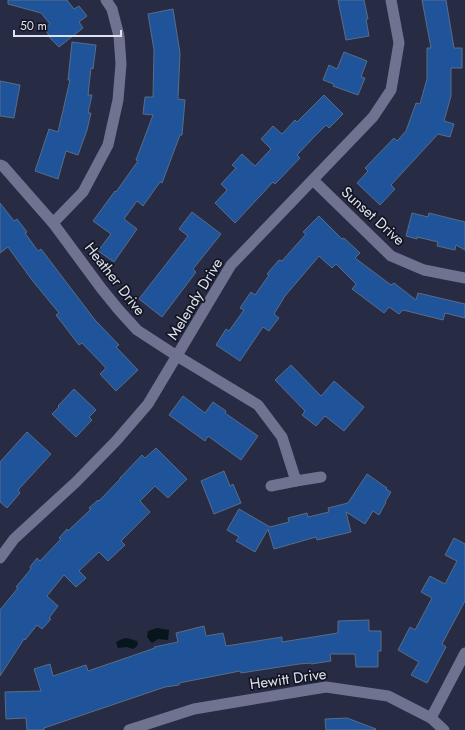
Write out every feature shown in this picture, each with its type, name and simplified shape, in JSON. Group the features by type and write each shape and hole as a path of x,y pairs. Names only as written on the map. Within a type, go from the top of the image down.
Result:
{"street":[{"path":"53,223 83,192 108,145 118,100 121,64 119,36 112,9 106,0"},
{"name":"Melendy Drive","path":"0,558 14,539 76,482 116,441 148,404 231,265 374,117 391,90 399,43 391,0"},
{"name":"Heather Drive","path":"0,165 3,166 53,223 101,288 137,330 258,405 282,437 296,480"},
{"name":"Sunset Drive","path":"313,180 391,256 424,270 465,278"},
{"path":"271,486 296,480 321,477"},
{"path":"431,718 465,653"},
{"name":"Hewitt Drive","path":"129,730 194,708 326,686 388,696 431,718 444,730"}],"shaded area":[{"path":"157,628 169,630 168,640 158,639 152,643 147,637 148,631"},
{"path":"127,638 137,641 138,644 136,647 133,649 127,647 118,648 116,642"}],"building":[{"path":"8,0 67,0 74,9 79,6 87,16 79,22 83,28 59,47 50,38 45,28 50,24 41,13 8,4"},
{"path":"338,0 364,0 368,19 366,19 369,36 346,40"},
{"path":"422,0 446,0 454,48 462,48 462,68 451,68 451,96 444,121 454,124 450,137 438,134 391,185 395,189 380,205 357,183 368,171 365,168 394,138 397,141 406,131 416,103 420,104 427,79 427,48 431,48"},
{"path":"173,9 180,53 178,99 185,100 182,135 180,135 162,183 160,182 143,206 137,201 124,219 137,229 114,262 98,251 111,234 93,221 138,161 136,160 153,115 143,114 145,97 153,97 154,50 148,14"},
{"path":"72,42 96,45 93,69 91,68 88,95 92,95 88,113 91,113 87,130 78,155 66,151 58,179 35,171 49,129 58,132 70,80 68,80"},
{"path":"344,52 367,61 361,77 365,78 358,95 333,86 334,84 323,80 329,65 337,69"},
{"path":"0,81 20,85 14,118 0,116"},
{"path":"324,95 343,114 329,128 326,125 314,137 297,155 300,158 275,184 273,182 235,223 215,203 227,190 221,184 236,168 232,165 242,154 255,166 271,149 261,139 273,126 282,134 295,120 297,122"},
{"path":"0,203 14,221 17,219 27,232 25,233 38,251 41,249 95,320 119,345 116,347 138,370 116,391 100,374 106,368 82,343 79,345 56,315 59,313 8,247 0,253"},
{"path":"192,212 221,234 193,269 196,272 162,317 139,299 188,236 179,229"},
{"path":"412,213 428,217 429,213 465,222 465,250 456,245 455,250 437,246 438,242 406,236"},
{"path":"319,216 342,239 344,238 360,253 355,258 391,285 394,283 416,300 418,293 465,304 465,318 445,313 443,320 403,310 399,314 389,307 384,313 352,289 356,284 336,264 332,268 319,256 285,296 274,314 279,318 269,331 263,327 240,361 216,345 226,329 229,331 244,310 240,308 251,292 255,295 269,275 267,274 279,260 282,261 306,234 303,232"},
{"path":"291,365 321,396 334,381 364,407 344,431 325,416 316,426 302,415 305,411 275,380"},
{"path":"74,389 96,410 89,417 92,420 76,437 52,414"},
{"path":"183,396 205,413 213,402 226,411 225,413 258,436 241,460 208,436 205,441 169,415"},
{"path":"27,432 51,454 18,490 20,493 7,508 0,502 0,462"},
{"path":"156,448 187,479 168,498 155,486 140,501 150,512 121,541 125,545 108,561 99,552 79,571 86,578 76,587 64,575 47,596 58,606 49,618 51,619 42,629 37,625 25,640 24,639 0,676 0,610 18,588 16,587 31,569 30,567 37,558 40,561 61,539 59,538 67,529 68,531 91,509 89,508 98,500 99,501 142,455 145,458"},
{"path":"224,471 230,486 233,484 241,503 214,514 201,481"},
{"path":"367,474 391,492 379,515 373,511 365,524 346,512 351,532 317,540 316,537 274,549 268,529 255,552 236,541 239,537 227,530 239,509 270,527 289,522 288,518 307,513 308,517 329,512 328,508 348,503"},
{"path":"454,538 465,544 465,601 442,644 446,647 427,683 411,675 419,662 398,650 410,627 415,630 432,598 421,592 430,576 445,584 457,561 445,555"},
{"path":"369,620 369,631 381,631 381,651 378,651 378,667 356,667 355,654 330,654 331,661 299,664 241,673 240,671 179,683 179,685 165,687 44,728 44,730 27,730 26,718 6,719 5,692 41,691 34,669 50,664 53,676 86,665 88,671 155,648 154,647 178,642 176,633 204,626 206,636 223,633 226,646 282,637 282,642 338,633 338,621"},
{"path":"347,718 376,729 326,730 325,719"}]}
